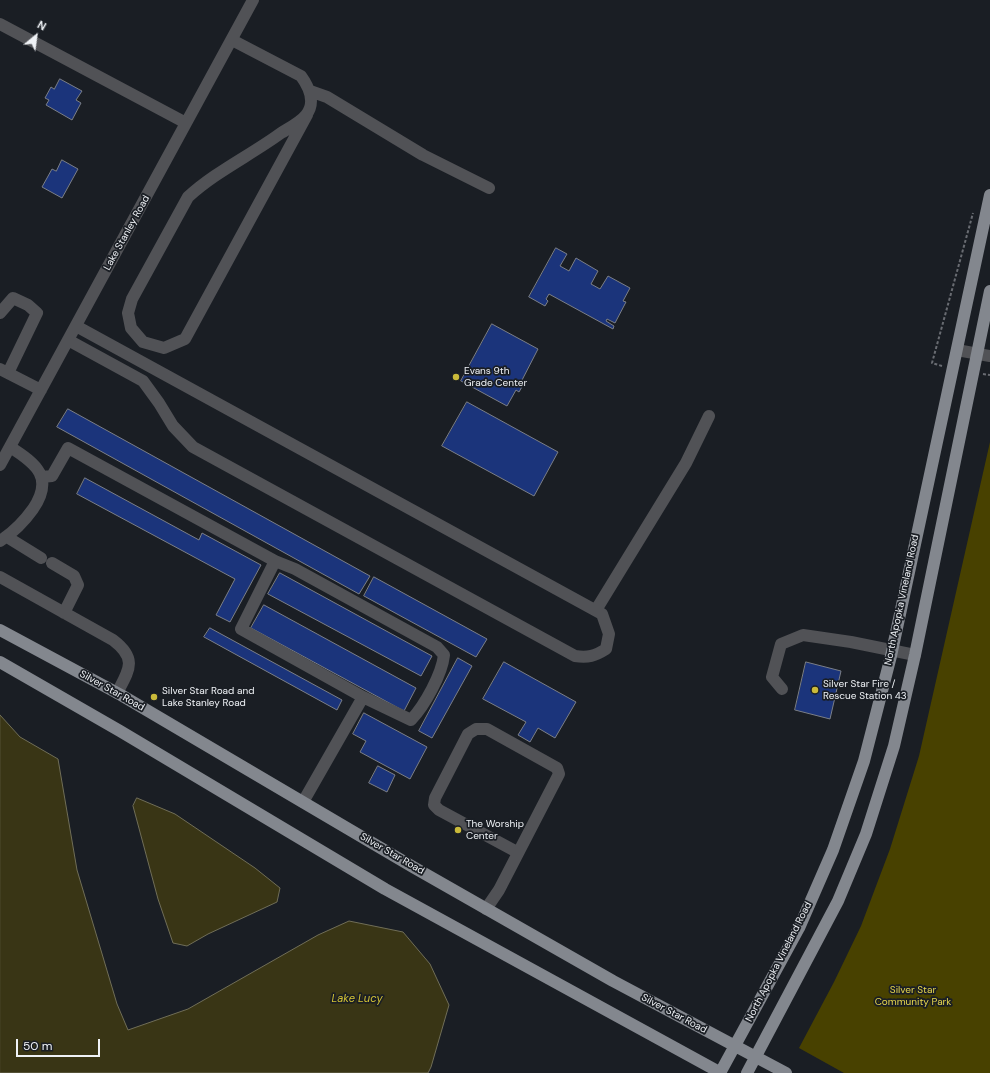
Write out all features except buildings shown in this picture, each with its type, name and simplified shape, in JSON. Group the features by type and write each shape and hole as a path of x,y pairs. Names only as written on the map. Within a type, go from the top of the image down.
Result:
{"main road":[{"name":"North Apopka Vineland Road","path":"721,1073 799,928 833,850 864,761 892,650 990,195"},
{"path":"747,1073 838,901 866,834 894,746 915,655 990,291"},
{"name":"Silver Star Road","path":"0,630 117,693 486,909 613,981 786,1073"},
{"path":"0,662 120,731 385,889 721,1073"}],"street":[{"name":"Lake Stanley Road","path":"0,465 254,0"},
{"path":"0,24 186,124"},
{"path":"232,40 301,76 309,87 311,102 307,115 185,339 164,348 143,342 131,328 128,313 132,300 188,197 197,188 256,151 307,115"},
{"path":"310,91 327,97 423,155 489,188"},
{"path":"0,313 13,298 28,305 37,313 4,371 41,390"},
{"path":"68,340 142,381 160,403 173,426 193,447 575,656 587,658 596,656 606,649 609,634 607,624 602,614 596,610 76,326"},
{"path":"957,350 990,356"},
{"path":"596,610 686,463 709,416"},
{"path":"10,447 29,460 42,477 44,489 23,524 3,539 41,558"},
{"path":"42,477 52,476 68,448 275,561 295,569 437,647 444,655 443,666 418,712 412,720 363,697 241,629 275,561"},
{"path":"52,564 74,576 78,585 64,613"},
{"path":"0,577 124,648 129,657 129,670 117,693"},
{"path":"782,689 772,677 781,644 803,635 851,642 915,655"},
{"path":"303,802 346,730 363,697"},
{"path":"486,909 499,890 517,852 559,774 557,768 487,729 476,729 468,734 435,798 434,805 439,810 517,852"}],"path":[{"path":"945,366 932,364 975,208"}],"green space":[{"name":"Silver Star Community Park","path":"990,442 990,1073 844,1073 799,1048 834,982 861,926 890,849 919,756"}],"water":[{"name":"Lake Lucy","path":"0,715 20,737 58,759 77,870 117,1004 128,1030 188,1009 318,935 349,921 403,932 430,964 449,1005 428,1073 0,1073"},
{"path":"137,798 175,814 255,868 280,888 277,902 208,934 187,946 173,943 158,899 133,806"}],"place":[{"name":"Evans 9th Grade Center","path":"456,377"},
{"name":"Silver Star Fire / Rescue Station 43","path":"815,690"},
{"name":"Silver Star Road and Lake Stanley Road","path":"154,697"},
{"name":"The Worship Center","path":"458,830"}]}
